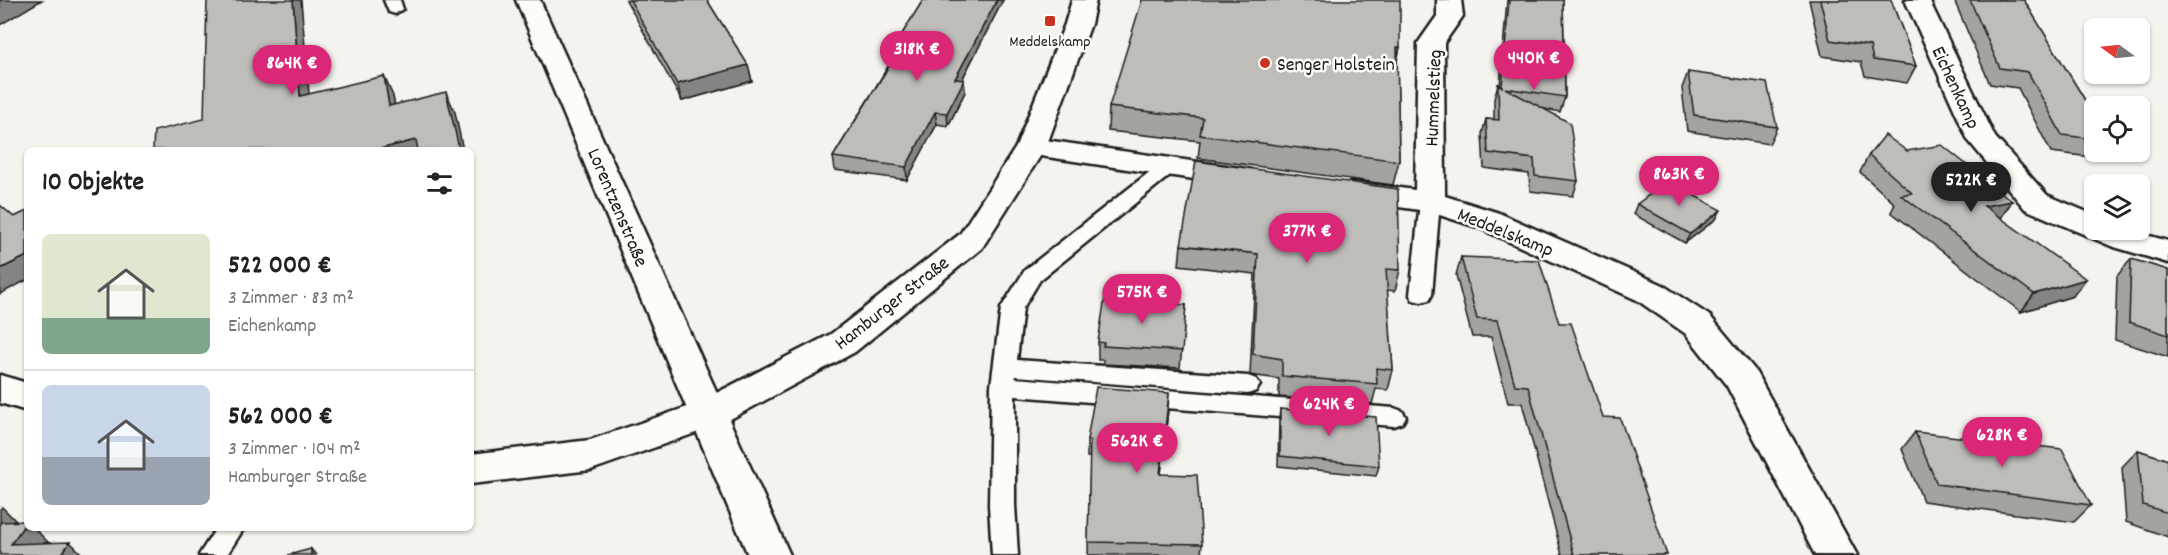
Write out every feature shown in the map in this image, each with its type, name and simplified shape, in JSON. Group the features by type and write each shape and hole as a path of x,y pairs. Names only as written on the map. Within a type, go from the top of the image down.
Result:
{"street":[{"name":"Lorentzenstraße","path":"528,0 708,414"},
{"name":"Hamburger Straße","path":"474,469 591,455 708,414 843,343 971,241 1030,147 1078,24 1084,0"},
{"name":"Hummelstieg","path":"1430,202 1431,43 1450,16 1449,0"},
{"name":"Eichenkamp","path":"1917,0 1982,140 2036,202 2084,223"},
{"path":"1030,147 1270,181"},
{"name":"Meddelskamp","path":"1327,188 1430,202 1488,220 1649,292 1698,325 1741,378 1836,555"},
{"path":"2126,240 2168,252"},
{"path":"0,389 24,396"},
{"path":"708,414 769,555"}],"lane":[{"path":"1005,555 1002,504 1004,376 1012,308 1032,275 1168,167"},
{"path":"1421,295 1430,202"},
{"path":"1004,376 1248,385"},
{"path":"1004,376 1394,417"},
{"path":"212,555 229,531"}],"building":[{"path":"207,0 293,0 300,96 384,76 389,106 446,92 459,147 417,147 416,140 387,147 153,147 154,131 204,119"},
{"path":"630,0 707,0 748,65 677,84"},
{"path":"923,0 997,0 955,79 964,80 947,113 935,112 906,167 833,157 897,53 891,52"},
{"path":"1142,0 1400,0 1400,47 1397,47 1399,161 1200,135 1203,118 1109,107"},
{"path":"1509,0 1563,0 1565,97 1505,88 1570,123 1578,181 1535,176 1534,159 1488,153 1486,119 1499,120 1498,84 1502,87"},
{"path":"1820,0 1891,0 1916,66 1873,60 1870,46 1830,40"},
{"path":"1970,0 2024,0 2084,99 2084,138 2062,135 2028,72 2000,68"},
{"path":"1688,72 1767,83 1777,127 1694,115"},
{"path":"1885,135 1907,151 1942,145 2012,201 1984,206 2086,279 2034,294 1901,195 1912,193 1869,155"},
{"path":"1196,161 1398,189 1400,270 1386,269 1393,370 1376,368 1377,384 1282,376 1282,359 1253,354 1258,254 1181,245"},
{"path":"1668,181 1721,210 1690,234 1637,204"},
{"path":"0,205 14,217 24,212 24,257 0,269"},
{"path":"1461,257 1539,260 1559,323 1571,323 1603,417 1620,418 1667,555 1574,555 1528,386 1515,385 1497,320 1477,319"},
{"path":"2131,259 2168,270 2168,335 2129,322"},
{"path":"1105,297 1186,305 1182,351 1103,346 1104,343 1098,342"},
{"path":"1096,387 1169,393 1160,474 1197,475 1202,544 1088,542 1090,440 1087,440"},
{"path":"1280,409 1376,417 1379,466 1280,456"},
{"path":"1915,432 2062,449 2091,505 1937,484"},
{"path":"2138,450 2168,460 2168,513 2143,505"},
{"path":"24,521 24,525 11,544 70,542 61,555 0,555 0,522"},
{"path":"311,549 311,555 288,555"}],"place":[{"name":"Meddelskamp","path":"1050,21"},
{"name":"Senger Holstein","path":"1265,63"}]}
